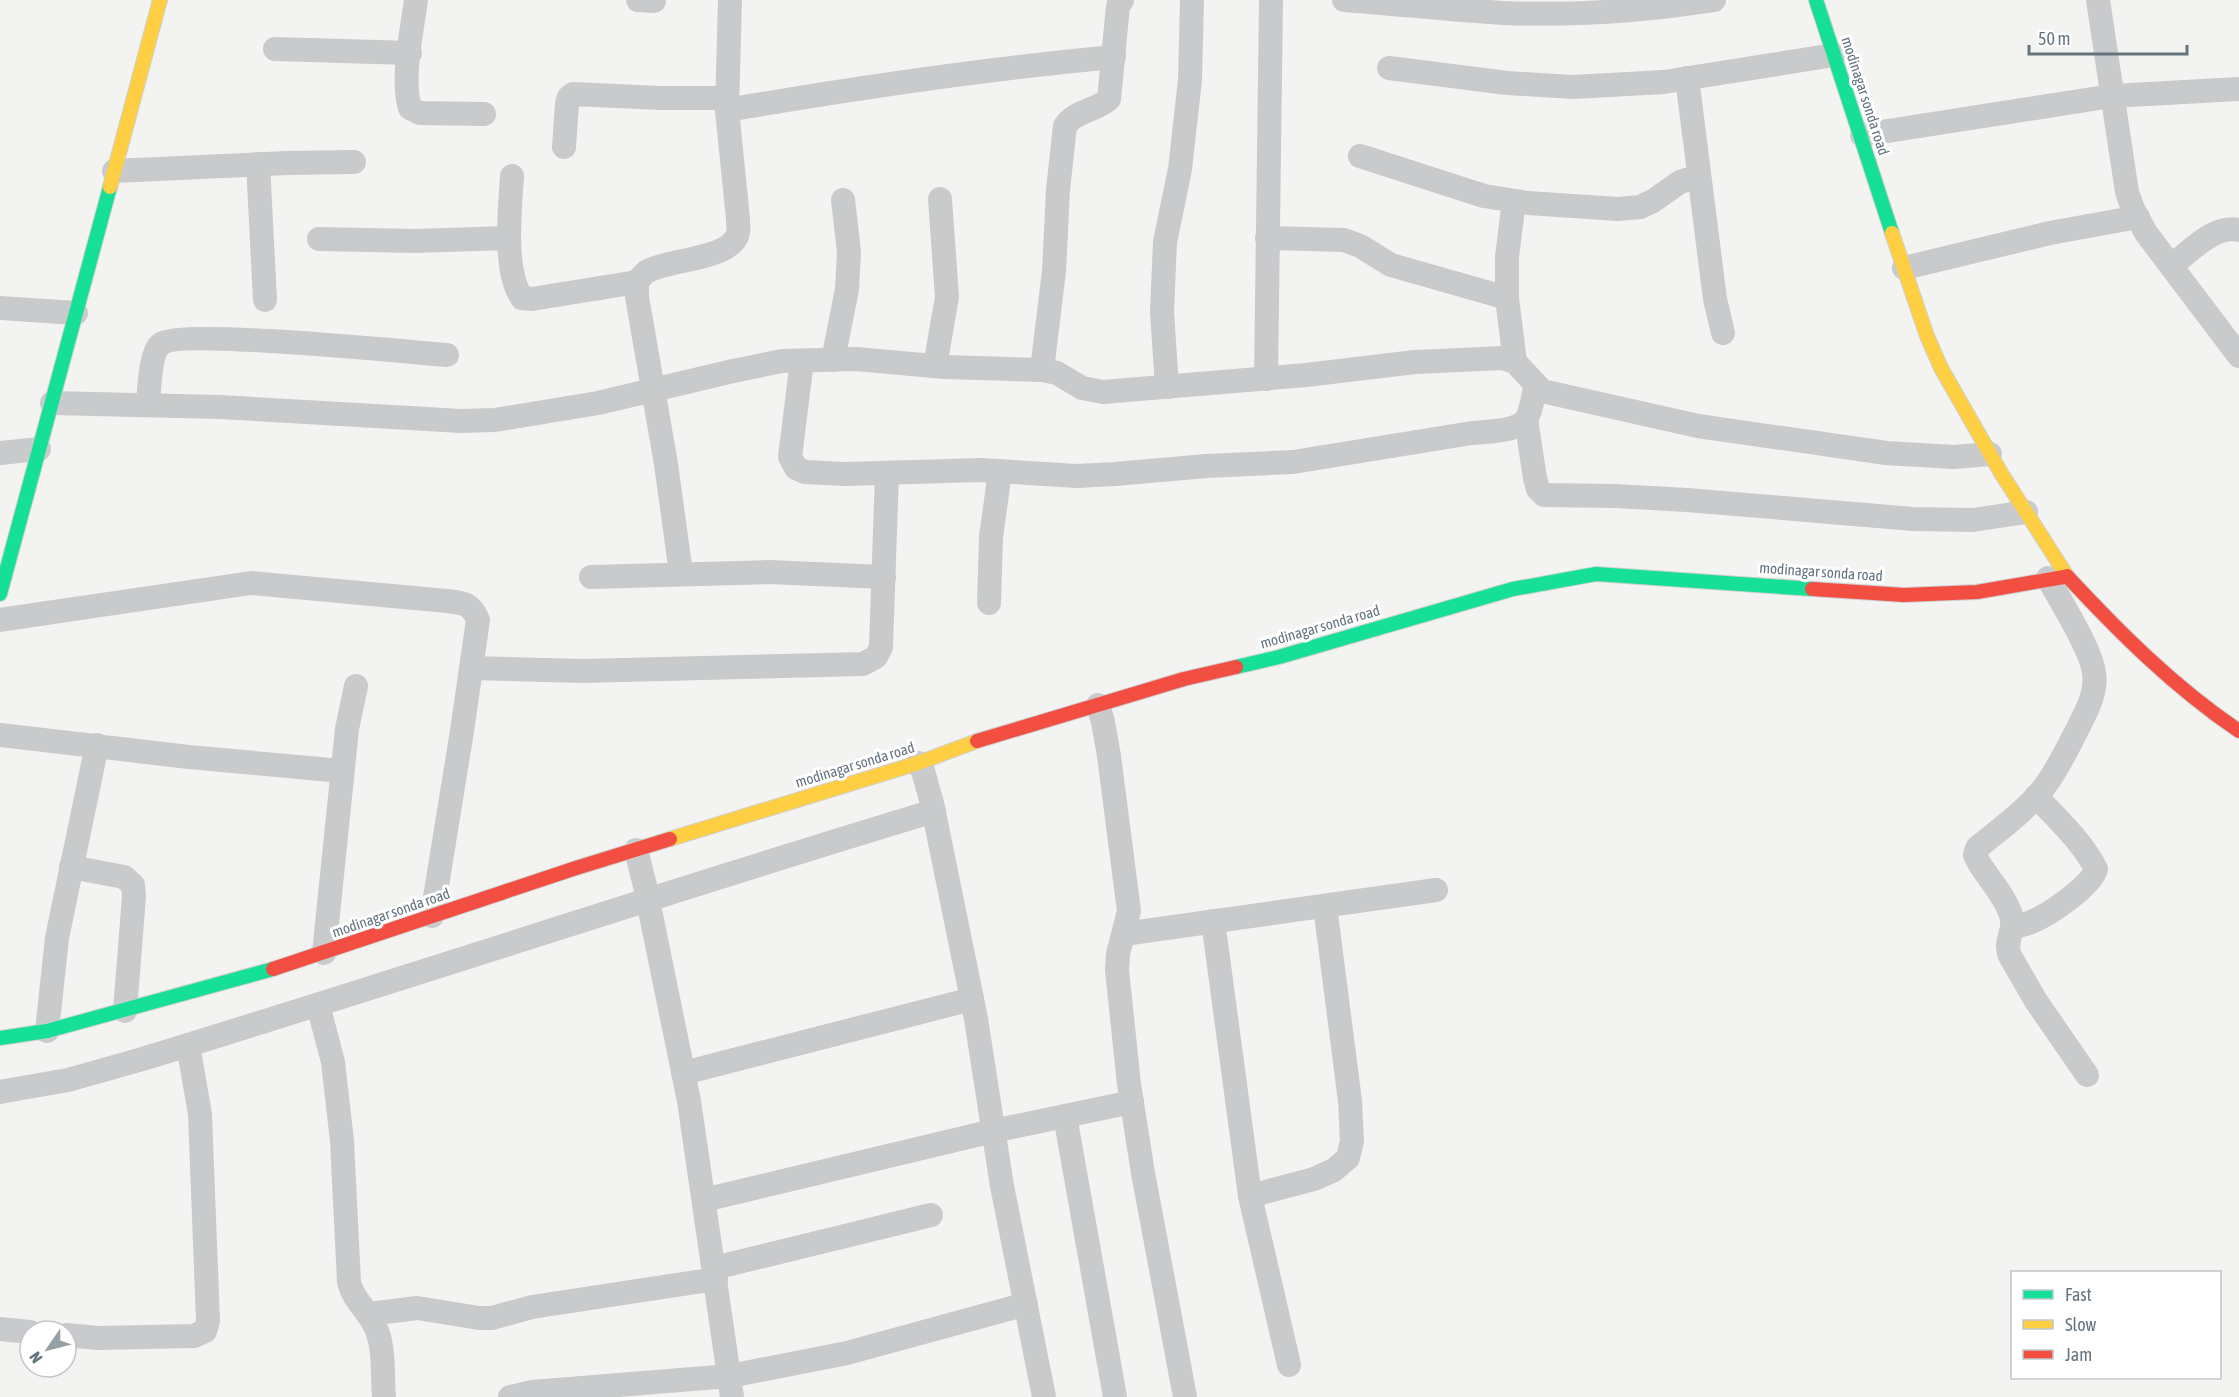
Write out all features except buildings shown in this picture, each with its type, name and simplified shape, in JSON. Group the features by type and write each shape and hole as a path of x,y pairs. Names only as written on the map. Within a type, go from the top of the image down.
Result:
{"street":[{"path":"0,594 160,0"},
{"path":"416,0 406,96 410,108 420,113 484,114"},
{"path":"681,573 666,464 637,297 637,282 644,273 657,267 717,252 732,244 738,235 727,104 730,0"},
{"path":"1042,370 1054,271 1058,190 1065,126 1071,117 1101,107 1109,99 1119,6 1122,0"},
{"path":"1167,387 1162,312 1164,242 1180,169 1190,80 1192,0"},
{"path":"1266,379 1270,0"},
{"path":"1344,0 1406,2 1504,13 1569,14 1649,10 1714,0"},
{"name":"modinagar sonda road","path":"0,1038 46,1031 258,974 576,868 642,876 691,831 921,767 967,744 1029,724 1100,713 1184,679 1280,657 1513,589 1596,574 1904,595 1977,592 2057,577 2026,512 1941,368 1904,268 1816,0"},
{"path":"2098,0 2127,192 2146,233 2237,349"},
{"path":"275,49 410,53"},
{"path":"1389,68 1508,83 1573,87 1664,82 1834,55"},
{"path":"564,147 567,104 569,97 573,94 727,104 1014,66 1114,57"},
{"path":"1687,78 1715,299 1723,333"},
{"path":"1862,135 2112,96 2239,89"},
{"path":"1360,156 1484,196 1514,201 1618,209 1640,207 1653,201 1680,182 1699,176"},
{"path":"114,171 354,162"},
{"path":"258,164 265,300"},
{"path":"512,176 508,238 516,290 522,298 532,300 637,282"},
{"path":"935,366 947,297 940,199"},
{"path":"833,360 847,289 849,252 843,200"},
{"path":"1514,201 1507,257 1507,298 1515,362"},
{"path":"1904,268 2050,233 2138,217"},
{"path":"2171,266 2209,237 2224,229 2239,230"},
{"path":"319,239 415,241 508,238"},
{"path":"1267,238 1344,240 1360,246 1390,265 1507,298"},
{"path":"0,308 76,313"},
{"path":"148,405 155,351 161,344 172,339 244,340 447,355"},
{"path":"52,403 220,406 461,421 495,420 563,409 782,361 856,359 935,366 1042,370 1056,373 1082,388 1103,392 1266,379 1415,362 1503,358 1515,362 1542,391 1709,427 1886,453 1954,457 1990,454"},
{"path":"802,361 790,457 796,468 805,472 1000,472 1096,475 1293,462 1497,430 1519,425 1526,419"},
{"path":"1536,385 1526,419 1535,478 1538,489 1544,495 1687,500 1913,519 1973,520 2026,512"},
{"path":"0,453 39,449"},
{"path":"989,603 991,537 1000,472"},
{"path":"471,668 582,671 863,664 876,657 881,647 887,473"},
{"path":"591,577 770,572 885,578"},
{"path":"2057,577 2107,620 2155,667 2202,706 2239,731"},
{"path":"2057,577 2094,674 2093,690 2088,707 2060,763 2036,796 1977,848 1975,855 2009,910 2013,927 2007,948 2010,956 2036,1001 2087,1074"},
{"path":"0,621 251,583 447,601 463,603 473,609 478,620 432,916"},
{"path":"324,953 346,729 357,686"},
{"path":"1100,713 1109,756 1129,911 1118,954 1117,970 1132,1102 1185,1397"},
{"path":"0,735 189,758 342,771"},
{"path":"46,1031 57,938 97,745"},
{"path":"921,767 933,807 972,999 1002,1186 1044,1397"},
{"path":"2013,927 2031,922 2048,913 2089,882 2096,869 2064,825 2036,796"},
{"path":"0,1111 0,1092 68,1080 318,1005 642,876 783,856 933,807"},
{"path":"71,867 124,877 133,885 125,1011"},
{"path":"642,876 683,1073 731,1387"},
{"path":"1124,934 1436,890"},
{"path":"1250,1196 1314,1179 1334,1170 1348,1158 1352,1141 1350,1101 1325,906"},
{"path":"1214,921 1250,1196 1289,1365"},
{"path":"683,1073 972,999"},
{"path":"318,1005 333,1062 342,1141 349,1282 352,1294 369,1314 377,1328 381,1349 384,1397"},
{"path":"78,1336 98,1338 194,1336 205,1331 208,1321 200,1114 188,1045"},
{"path":"704,1200 993,1131 1132,1102"},
{"path":"1065,1116 1115,1397"},
{"path":"369,1314 417,1308 478,1318 492,1318 532,1307 715,1273 932,1215"},
{"path":"510,1397 532,1392 731,1387 1026,1304"},
{"path":"0,1329 18,1331"}],"traffic: fast":[{"path":"1816,0 1892,233"},
{"path":"0,594 110,187"},
{"path":"1236,667 1279,657 1513,589 1596,574 1812,589"},
{"path":"0,1038 47,1031 273,969"}],"traffic: slow":[{"path":"110,187 160,0"},
{"path":"1892,233 1927,336 1941,368 2001,473 2067,576 2064,577"},
{"path":"670,839 918,763 977,741"}],"traffic: jam":[{"path":"2067,576 2170,678 2239,731"},
{"path":"1812,589 1904,595 1977,592 2064,577"},
{"path":"977,741 1184,679 1236,667"},
{"path":"273,969 670,839"}]}
